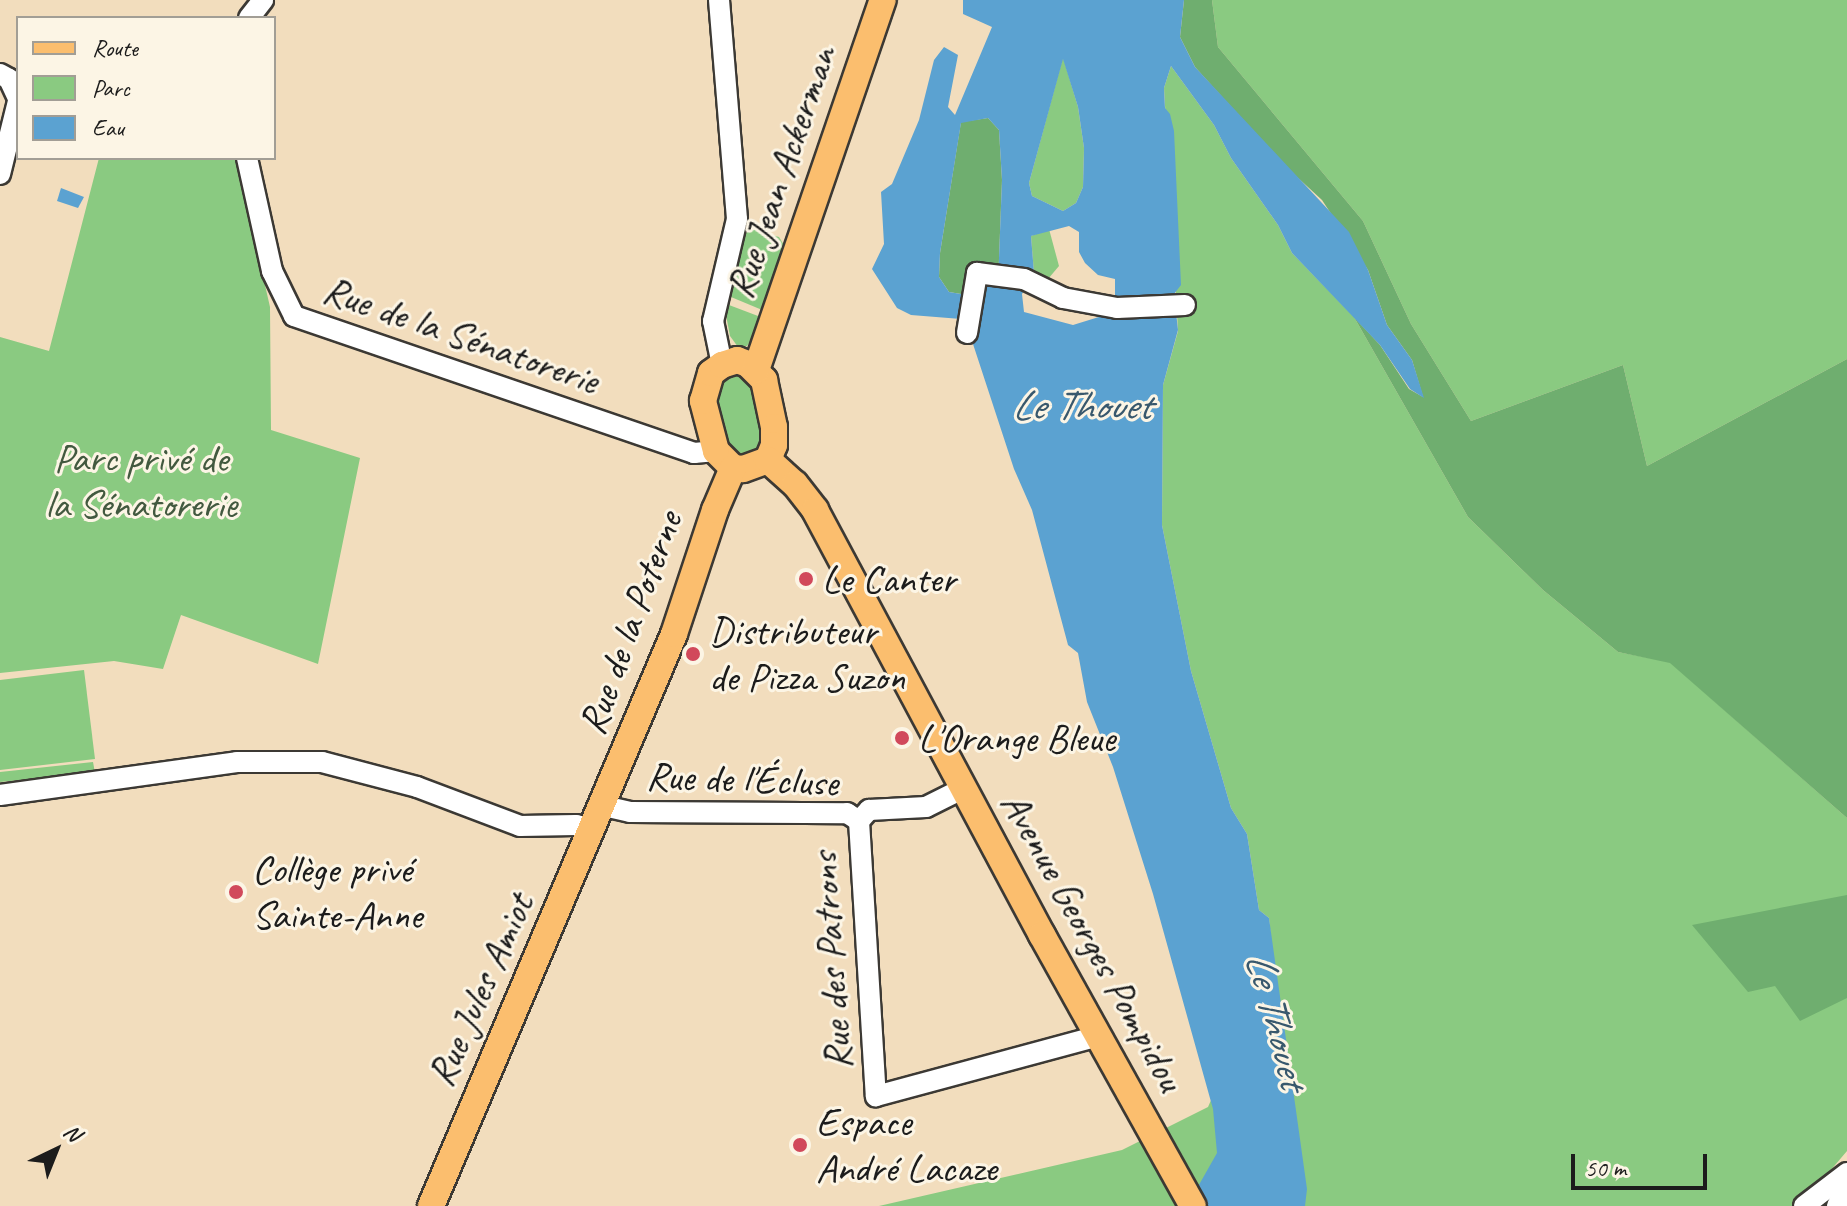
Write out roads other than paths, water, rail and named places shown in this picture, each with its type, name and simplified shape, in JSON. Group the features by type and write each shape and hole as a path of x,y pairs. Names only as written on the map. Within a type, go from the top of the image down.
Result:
{"main road":[{"name":"Rue Jean Ackerman","path":"756,370 883,0"},
{"path":"737,360 756,370 764,380 772,408 774,445 768,460 753,468 724,459 703,401 711,373 722,365 737,360"},
{"name":"Rue de la Poterne","path":"599,818 674,634 715,510 724,459"},
{"name":"Avenue Georges Pompidou","path":"768,460 795,484 815,510 1193,1206"},
{"name":"Rue Jules Amiot","path":"431,1206 599,818"}],"street":[{"path":"251,16 263,0"},
{"path":"719,0 737,219 713,321 722,365"},
{"path":"0,74 9,79 16,95"},
{"path":"0,174 16,108"},
{"name":"Rue de la Sénatorerie","path":"247,160 272,271 294,316 694,453 724,459"},
{"path":"967,333 977,273 1024,279 1063,298 1117,308 1185,305"},
{"name":"Rue de l'Écluse","path":"4,798 237,762 322,762 429,792 520,826 576,825 630,812 847,813 859,821 869,810 926,807 964,788"},
{"name":"Rue des Patrons","path":"859,821 876,1096 1098,1036"},
{"path":"1804,1206 1847,1173"},
{"path":"1837,1206 1847,1187"}],"water":[{"name":"Le Thouet","path":"963,0 1184,0 1180,37 1195,67 1349,232 1368,270 1387,325 1412,360 1424,398 1410,389 1380,345 1292,253 1278,225 1231,158 1214,125 1171,66 1164,88 1165,108 1170,114 1174,131 1181,285 1174,294 1178,330 1163,385 1162,525 1191,671 1231,808 1247,834 1259,910 1269,918 1307,1189 1305,1206 1187,1206 1217,1153 1213,1109 1153,894 1113,767 1087,702 1078,653 1068,645 1032,510 1014,469 973,344 975,334 961,319 911,315 897,308 872,269 884,244 881,192 892,184 919,120 934,60 944,47 958,55 948,107 955,115 992,27 963,14","holes":["1063,59 1078,107 1084,148 1083,187 1076,203 1063,211 1032,196 1029,183","988,118 999,130 1002,180 998,284 970,286 961,294 949,292 939,277 940,253 961,123","1069,226 1079,232 1079,252 1085,263 1098,275 1115,279 1115,312 1073,325 1024,312 1022,294 1034,273 1031,236"]},
{"path":"61,188 84,197 78,208 57,201"}],"place":[{"name":"Le Canter","path":"806,579"},
{"name":"Distributeur de Pizza Suzon","path":"693,654"},
{"name":"L'Orange Bleue","path":"902,738"},
{"name":"Collège privé Sainte-Anne","path":"236,892"},
{"name":"Espace André Lacaze","path":"800,1145"}],"park label":[{"name":"Parc privé de la Sénatorerie","path":"141,481"}]}
